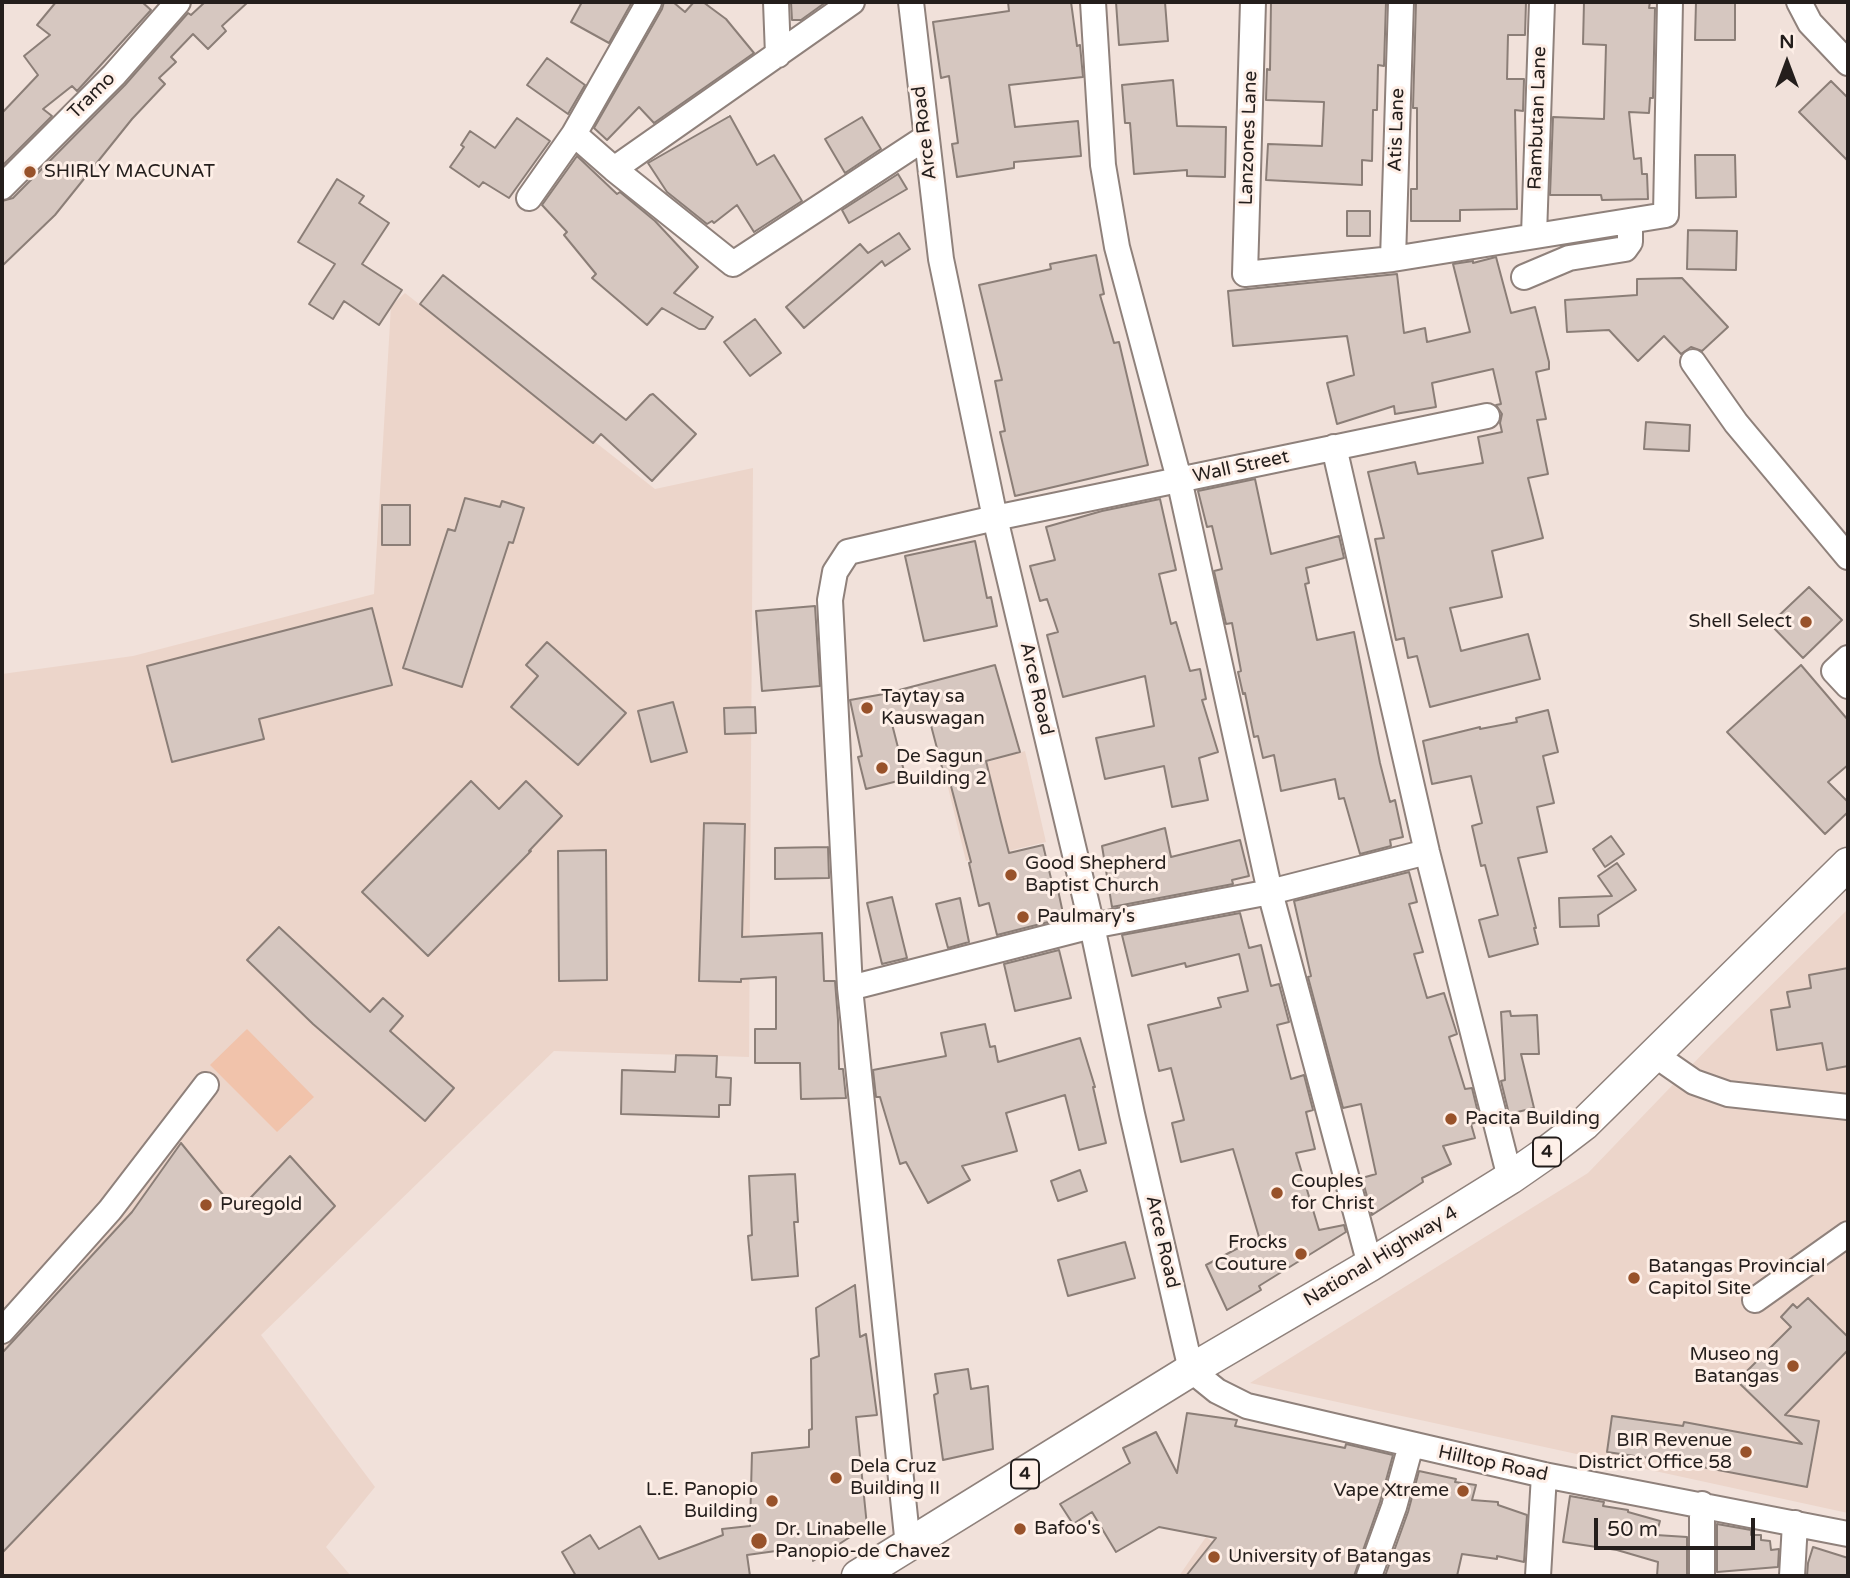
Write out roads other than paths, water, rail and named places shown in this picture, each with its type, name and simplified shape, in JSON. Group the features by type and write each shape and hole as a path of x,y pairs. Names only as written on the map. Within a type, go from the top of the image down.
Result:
{"main road":[{"name":"National Highway 4","path":"858,1576 1191,1370 1370,1265 1510,1178 1584,1124 1848,864"}],"street":[{"name":"Tramo","path":"2,187 114,75 178,2"},
{"path":"529,198 574,134 649,2"},
{"path":"776,2 778,55"},
{"path":"614,169 852,2"},
{"name":"Arce Road","path":"911,2 940,259 995,518 1092,926 1191,1370"},
{"path":"1093,2 1103,165 1117,247 1179,480 1270,892 1370,1265"},
{"name":"Lanzones Lane","path":"1253,2 1245,274 1392,259"},
{"name":"Atis Lane","path":"1392,259 1401,2"},
{"name":"Rambutan Lane","path":"1534,235 1542,2"},
{"path":"1392,259 1666,215 1670,2"},
{"path":"1799,2 1810,23 1848,63"},
{"path":"574,134 733,264 925,138"},
{"path":"1524,277 1569,258 1625,249 1630,242 1630,221"},
{"path":"1693,362 1752,444 1848,557"},
{"name":"Wall Street","path":"908,1546 850,988 830,600 835,572 848,552 995,518 1487,416"},
{"path":"1334,447 1427,852 1510,1178"},
{"path":"1848,658 1835,671 1848,686"},
{"path":"850,988 1092,926 1270,892 1427,852"},
{"path":"1655,1055 1694,1082 1728,1094 1848,1107"},
{"path":"2,1331 110,1210 206,1084"},
{"path":"1755,1300 1848,1234"},
{"name":"Hilltop Road","path":"1191,1370 1217,1391 1247,1406 1545,1475 1848,1534"},
{"path":"1369,1576 1394,1507 1411,1445"},
{"path":"1538,1576 1545,1475"},
{"path":"1702,1504 1702,1576"},
{"path":"1791,1576 1795,1523"}],"place":[{"name":"SHIRLY MACUNAT","path":"30,172"},
{"name":"Shell Select","path":"1806,622"},
{"name":"Taytay sa Kauswagan","path":"867,708"},
{"name":"De Sagun Building 2","path":"882,768"},
{"name":"Good Shepherd Baptist Church","path":"1011,875"},
{"name":"Paulmary's","path":"1023,917"},
{"name":"Pacita Building","path":"1451,1119"},
{"name":"Couples for Christ","path":"1277,1193"},
{"name":"Puregold","path":"206,1205"},
{"name":"Frocks Couture","path":"1301,1254"},
{"name":"Batangas Provincial Capitol Site","path":"1634,1278"},
{"name":"Museo ng Batangas","path":"1793,1366"},
{"name":"BIR Revenue District Office 58","path":"1746,1452"},
{"name":"Dela Cruz Building II","path":"836,1478"},
{"name":"Vape Xtreme","path":"1463,1491"},
{"name":"L.E. Panopio Building","path":"772,1501"},
{"name":"Bafoo's","path":"1020,1529"},
{"name":"Dr. Linabelle Panopio-de Chavez","path":"759,1541"},
{"name":"University of Batangas","path":"1214,1557"}]}
